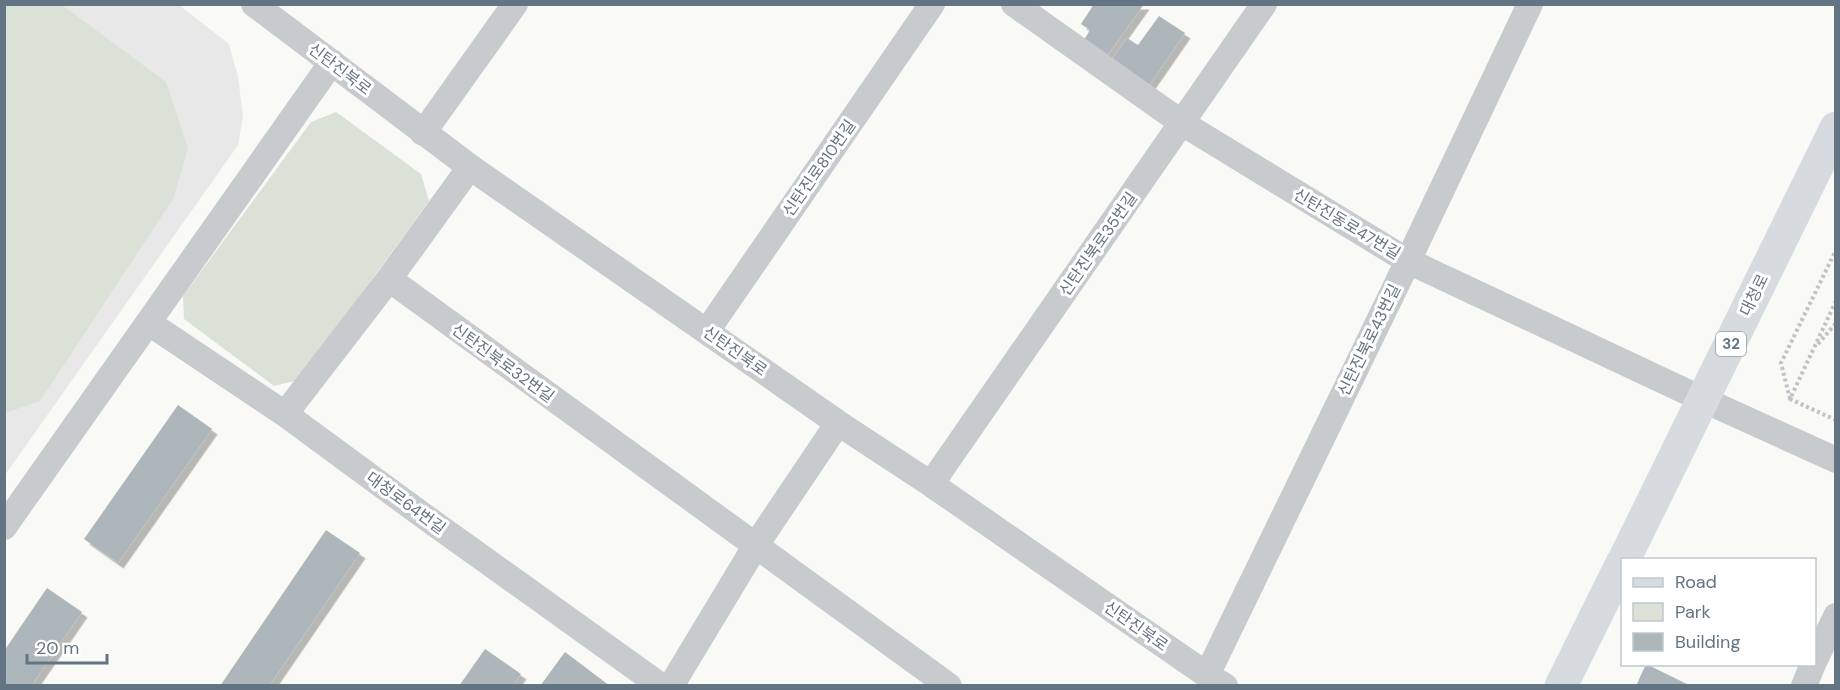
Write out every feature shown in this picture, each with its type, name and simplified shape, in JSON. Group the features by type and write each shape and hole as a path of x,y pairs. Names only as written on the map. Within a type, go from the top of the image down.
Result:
{"main road":[{"name":"대청로","path":"1625,558 1836,128"},
{"name":"대청로","path":"1562,686 1621,565"}],"street":[{"name":"신탄진북로","path":"254,4 470,167 838,423 931,484 1216,680"},
{"path":"423,133 515,4"},
{"name":"신탄진로810번길","path":"706,331 932,4"},
{"name":"신탄진동로47번길","path":"1014,4 1182,123 1408,261 1836,460"},
{"name":"신탄진북로35번길","path":"931,484 1264,4"},
{"name":"신탄진북로43번길","path":"1216,680 1408,261 1530,4"},
{"path":"4,527 332,62"},
{"path":"285,414 389,279 470,167"},
{"name":"신탄진북로32번길","path":"389,279 949,686"},
{"name":"대청로64번길","path":"149,323 285,414 661,686"},
{"path":"671,686 756,545 838,423"},
{"path":"1816,659 1836,616"},
{"path":"1804,686 1813,666"}],"path":[{"path":"1790,399 1781,363 1836,250"},
{"path":"1790,399 1836,301"},
{"path":"1813,350 1836,323"},
{"path":"1790,399 1836,420"}],"shaded area":[{"path":"5,5 179,5 229,44 238,77 243,116 238,145 5,475"}],"green space":[{"path":"4,5 62,5 166,82 188,149 173,199 40,401 5,413"},
{"path":"336,112 421,174 429,201 299,380 274,386 184,319 183,296 311,122"}],"building":[{"path":"1094,4 1144,4 1107,56 1084,40 1090,30 1081,24"},
{"path":"1159,16 1185,33 1149,85 1112,59 1127,38 1138,45"},
{"path":"178,405 212,429 118,563 84,539"},
{"path":"326,530 360,553 269,686 220,686"},
{"path":"47,588 82,612 31,686 4,686 4,651"},
{"path":"485,649 521,674 512,686 459,686"},
{"path":"565,652 610,686 540,686"},
{"path":"1645,666 1650,666 1691,686 1636,686"}]}
